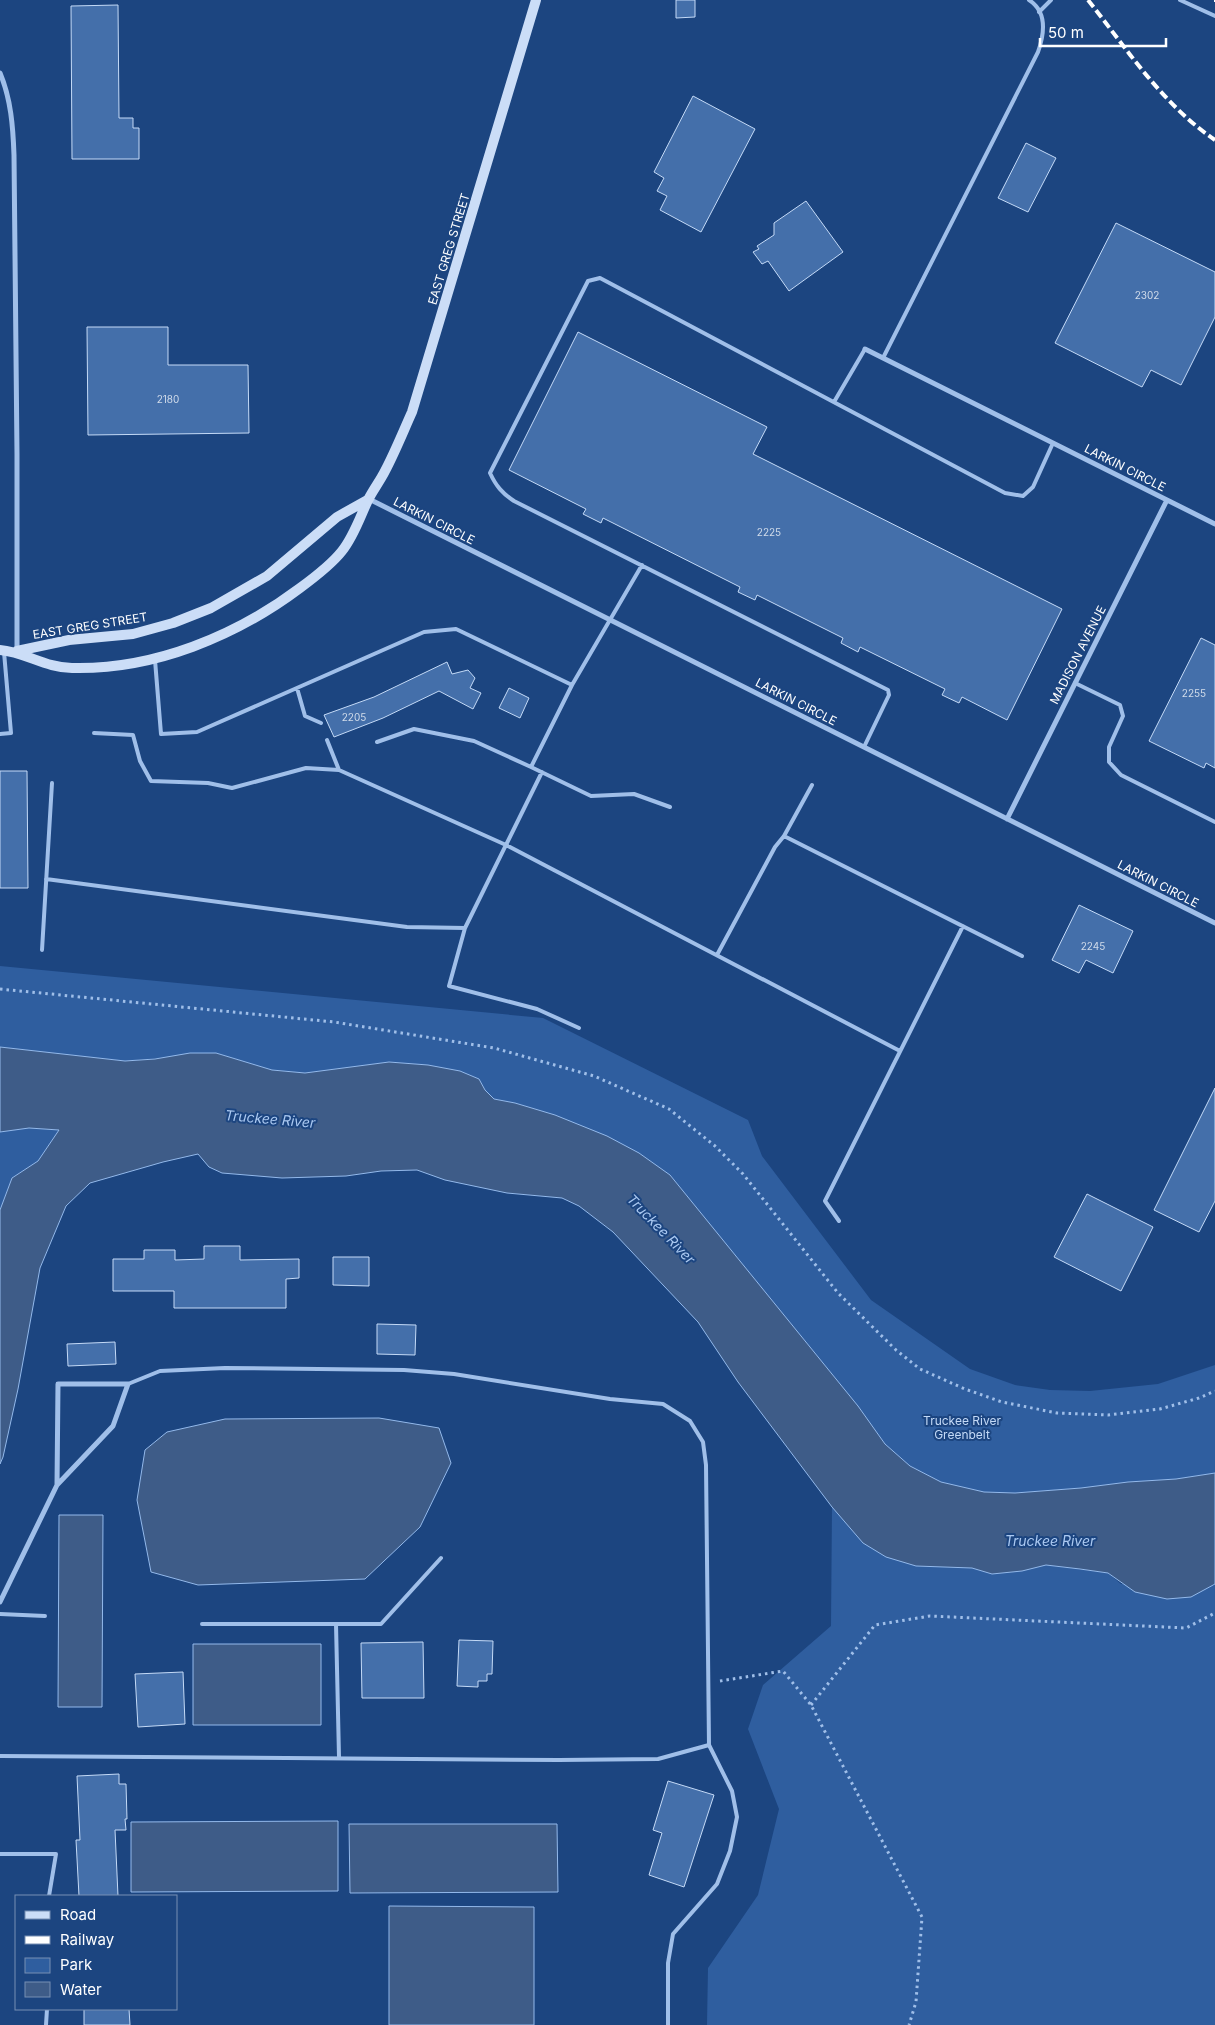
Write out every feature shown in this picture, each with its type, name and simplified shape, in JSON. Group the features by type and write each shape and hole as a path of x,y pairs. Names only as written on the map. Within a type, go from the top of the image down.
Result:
{"main road":[{"name":"EAST GREG STREET","path":"2,650 17,652 49,666 72,668 103,667 155,658 182,651 221,636 252,620 299,589 342,551 384,473 412,412 536,0"},
{"name":"EAST GREG STREET","path":"17,652 69,640 134,634 173,623 211,608 267,576 337,517 369,499"}],"street":[{"path":"0,73 5,84 12,119 14,155 17,652"},
{"name":"LARKIN CIRCLE","path":"866,349 1215,524"},
{"name":"LARKIN CIRCLE","path":"369,499 1215,923"},
{"name":"MADISON AVENUE","path":"1007,819 1167,500"},
{"path":"0,1602 57,1486 113,1426 128,1384 58,1384 57,1486"}],"lane":[{"path":"883,358 1038,52 1044,36 1044,24 1039,12 1029,0"},
{"path":"1039,12 1051,0"},
{"path":"1180,0 1215,16"},
{"path":"864,748 889,694 888,690 514,501 503,494 495,485 490,473 588,281 600,278 1005,493 1023,496 1032,488 1053,443"},
{"path":"834,402 866,349"},
{"path":"531,767 572,685 642,565"},
{"path":"155,658 161,734 197,732 424,632 456,629 572,685"},
{"path":"0,734 11,734 2,650"},
{"path":"1076,683 1120,706 1123,716 1109,748 1109,762 1121,775 1215,822"},
{"path":"297,688 305,716 320,723"},
{"path":"377,742 414,729 474,741 591,796 634,794 670,807"},
{"path":"94,734 133,735 140,761 151,781 208,783 232,788 306,768 339,770 506,845 900,1051"},
{"path":"327,740 339,770"},
{"path":"542,772 465,928 450,986 537,1009 579,1028"},
{"path":"42,950 52,783"},
{"path":"716,955 775,847 784,836 812,785"},
{"path":"784,836 1022,956"},
{"path":"46,879 407,927 465,928"},
{"path":"839,1221 825,1201 963,926"},
{"path":"128,1384 160,1371 224,1368 404,1370 454,1374 610,1399 663,1404 690,1421 703,1442 706,1465 709,1745 732,1790 737,1816 730,1851 717,1884 673,1934 668,1963 668,2025"},
{"path":"202,1624 381,1624 441,1558"},
{"path":"0,1614 45,1616"},
{"path":"336,1624 339,1757"},
{"path":"0,1756 658,1759 709,1745"},
{"path":"0,1854 56,1854 49,1895"},
{"path":"46,2010 46,2025"}],"path":[{"path":"0,989 334,1022 494,1048 594,1076 669,1109 715,1146 743,1174 838,1293 896,1350 920,1369 964,1389 1002,1402 1058,1413 1108,1415 1160,1409 1199,1398 1215,1391"},
{"path":"812,1706 875,1625 930,1616 1186,1628 1215,1613"},
{"path":"720,1681 783,1671 812,1706 922,1917 916,2002 909,2025"}],"green space":[{"name":"Truckee River Greenbelt","path":"0,966 543,1018 748,1120 762,1156 871,1300 970,1369 1015,1385 1050,1390 1090,1391 1158,1384 1215,1365 1215,1473 1176,1479 1015,1493 984,1492 941,1482 910,1466 885,1444 858,1406 670,1175 555,1115 494,1099 485,1090 479,1079 460,1071 428,1065 389,1062 305,1073 272,1070 216,1053 125,1061 0,1047"},
{"path":"29,1128 59,1130 38,1161 12,1178 0,1210 0,1132"},
{"path":"832,1507 864,1543 916,1566 972,1568 992,1574 1022,1571 1046,1565 1108,1573 1121,1584 1213,1586 1215,1584 1215,2025 707,2025 708,1968 758,1895 779,1809 748,1729 763,1685 831,1626"}],"water":[{"name":"Truckee River","path":"0,1047 125,1061 155,1059 190,1053 216,1053 272,1070 305,1073 389,1062 428,1065 460,1071 479,1079 485,1090 494,1099 555,1115 607,1136 639,1153 670,1175 858,1406 885,1444 910,1466 941,1482 984,1492 1015,1493 1176,1479 1215,1473 1215,1584 1191,1597 1167,1599 1135,1592 1108,1573 1046,1565 1022,1571 992,1574 972,1568 916,1566 886,1557 863,1543 832,1507 738,1382 698,1322 613,1232 579,1206 562,1198 507,1193 445,1180 417,1170 381,1171 346,1176 282,1178 222,1173 209,1167 198,1154 90,1183 66,1206 40,1268 18,1389 0,1464 0,1210 12,1178 38,1161 59,1130 29,1128 0,1132"},
{"path":"379,1418 439,1428 451,1463 420,1527 365,1579 198,1585 151,1572 137,1500 145,1450 167,1432 225,1419"},
{"path":"59,1515 103,1515 102,1707 58,1707"},
{"path":"193,1644 321,1644 321,1725 193,1725"},
{"path":"338,1821 338,1891 131,1892 131,1822"},
{"path":"349,1824 557,1824 558,1892 350,1893"},
{"path":"389,1906 534,1907 534,2025 389,2025"}],"building":[{"path":"676,0 695,0 695,17 676,18"},
{"path":"118,5 119,118 133,118 133,128 139,128 139,159 72,159 71,6"},
{"path":"693,96 755,129 701,232 660,210 667,196 657,191 664,178 654,172"},
{"path":"1026,143 1056,158 1028,212 998,198"},
{"path":"806,201 843,252 789,291 768,261 762,264 753,252 759,249 757,246 774,235 774,223"},
{"path":"1116,223 1215,272 1215,317 1181,385 1151,370 1142,387 1055,343"},
{"path":"87,327 168,327 168,365 248,365 249,433 88,435"},
{"path":"578,332 767,427 753,454 1062,609 1007,720 962,697 959,703 942,695 945,689 860,647 858,652 841,643 843,638 757,595 755,600 738,592 740,587 603,518 601,523 583,514 586,509 509,470"},
{"path":"1201,638 1215,645 1215,768 1206,763 1204,768 1149,741"},
{"path":"447,662 452,674 468,670 475,678 470,688 481,693 473,709 439,691 383,718 334,737 324,715 374,697"},
{"path":"509,688 529,698 520,718 499,708"},
{"path":"0,771 27,771 28,888 0,888"},
{"path":"1079,905 1133,931 1113,973 1086,960 1079,973 1052,960"},
{"path":"1215,1088 1215,1201 1199,1232 1154,1210"},
{"path":"1087,1194 1153,1227 1121,1291 1054,1257"},
{"path":"204,1246 240,1246 240,1260 299,1259 299,1278 286,1279 286,1308 174,1308 174,1291 113,1291 113,1259 144,1259 144,1250 175,1250 175,1260 204,1259"},
{"path":"333,1257 369,1257 369,1286 333,1285"},
{"path":"377,1324 416,1325 415,1355 377,1354"},
{"path":"115,1342 116,1364 68,1366 67,1344"},
{"path":"459,1640 493,1641 492,1674 487,1674 487,1681 478,1681 478,1687 457,1686"},
{"path":"423,1642 424,1698 362,1698 361,1643"},
{"path":"183,1672 185,1724 138,1727 135,1674"},
{"path":"119,1774 119,1784 126,1784 126,1830 115,1830 118,1895 79,1895 76,1840 80,1840 77,1776"},
{"path":"668,1781 714,1795 684,1887 649,1875 662,1833 653,1830"},
{"path":"84,2010 129,2010 130,2025 84,2025"}],"railway":[{"path":"1088,0 1162,93 1196,126 1215,140"}]}
